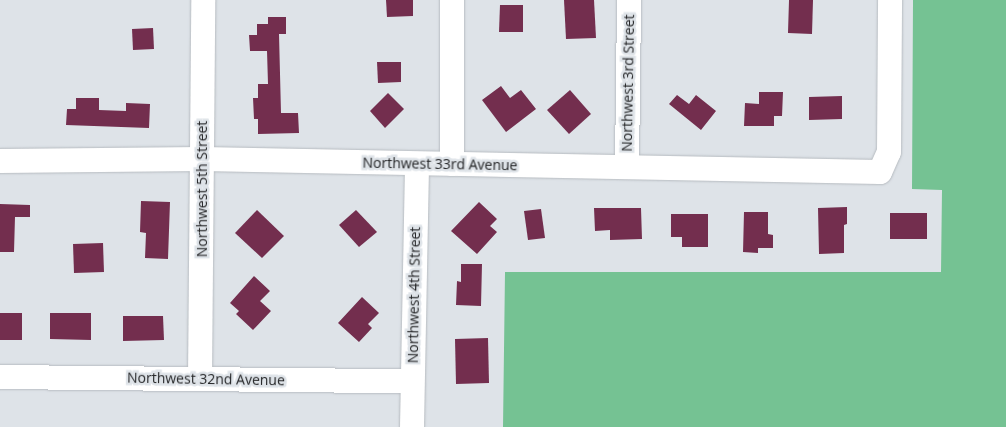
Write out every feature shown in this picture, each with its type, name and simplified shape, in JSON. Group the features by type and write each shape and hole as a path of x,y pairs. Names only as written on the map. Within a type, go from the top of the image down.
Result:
{"street":[{"name":"Northwest 5th Street","path":"200,378 203,0"},
{"path":"452,0 452,164"},
{"name":"Northwest 3rd Street","path":"627,167 629,0"},
{"name":"Northwest 33rd Avenue","path":"0,161 202,159 880,172 890,152 890,0"},
{"name":"Northwest 4th Street","path":"412,427 417,164"},
{"name":"Northwest 32nd Avenue","path":"0,377 412,381"}],"green space":[{"path":"913,0 1006,0 1006,427 503,427 505,272 941,272 942,190 912,189"}],"building":[{"path":"386,0 413,0 413,16 387,17"},
{"path":"564,0 594,0 596,38 566,39"},
{"path":"789,0 813,0 812,34 788,33"},
{"path":"500,5 523,5 523,32 499,32"},
{"path":"268,17 286,17 286,34 279,34 281,113 298,113 299,133 258,134 258,119 254,119 253,98 258,98 258,84 268,84 267,51 250,51 249,35 257,35 257,24 268,24"},
{"path":"153,28 154,49 133,50 132,29"},
{"path":"377,62 401,62 401,82 378,83"},
{"path":"501,86 510,98 521,90 536,109 506,132 482,100"},
{"path":"570,90 591,114 569,134 547,110"},
{"path":"759,92 783,92 782,116 774,116 774,126 744,126 745,103 759,104"},
{"path":"388,93 404,109 385,128 370,111"},
{"path":"677,95 689,104 696,95 716,111 701,130 669,104"},
{"path":"842,96 842,119 809,120 809,97"},
{"path":"76,98 99,98 99,110 126,111 126,103 150,104 149,128 66,125 67,109 76,109"},
{"path":"141,201 170,202 168,259 145,258 146,233 140,232"},
{"path":"479,202 497,219 490,226 497,232 477,254 451,231"},
{"path":"0,204 30,205 30,217 15,217 14,252 0,252"},
{"path":"847,207 847,224 844,225 844,253 819,254 818,208"},
{"path":"594,208 641,208 642,239 610,240 610,230 595,231"},
{"path":"541,209 545,238 528,240 524,211"},
{"path":"257,210 284,236 262,258 235,233"},
{"path":"356,210 377,232 359,247 339,225"},
{"path":"744,212 768,212 768,234 773,235 773,248 758,248 758,253 743,252"},
{"path":"890,213 927,213 927,239 890,239"},
{"path":"671,214 708,214 708,247 682,247 682,237 671,237"},
{"path":"103,243 104,272 74,273 73,244"},
{"path":"461,264 482,264 481,306 456,305 457,281 461,282"},
{"path":"254,276 270,291 260,301 271,311 253,330 236,314 239,311 230,303"},
{"path":"362,297 379,313 368,324 372,328 359,342 338,323"},
{"path":"0,313 22,313 22,340 0,340"},
{"path":"50,313 91,313 91,340 50,339"},
{"path":"123,316 163,316 164,340 123,341"},
{"path":"488,338 489,383 456,384 455,339"}]}
